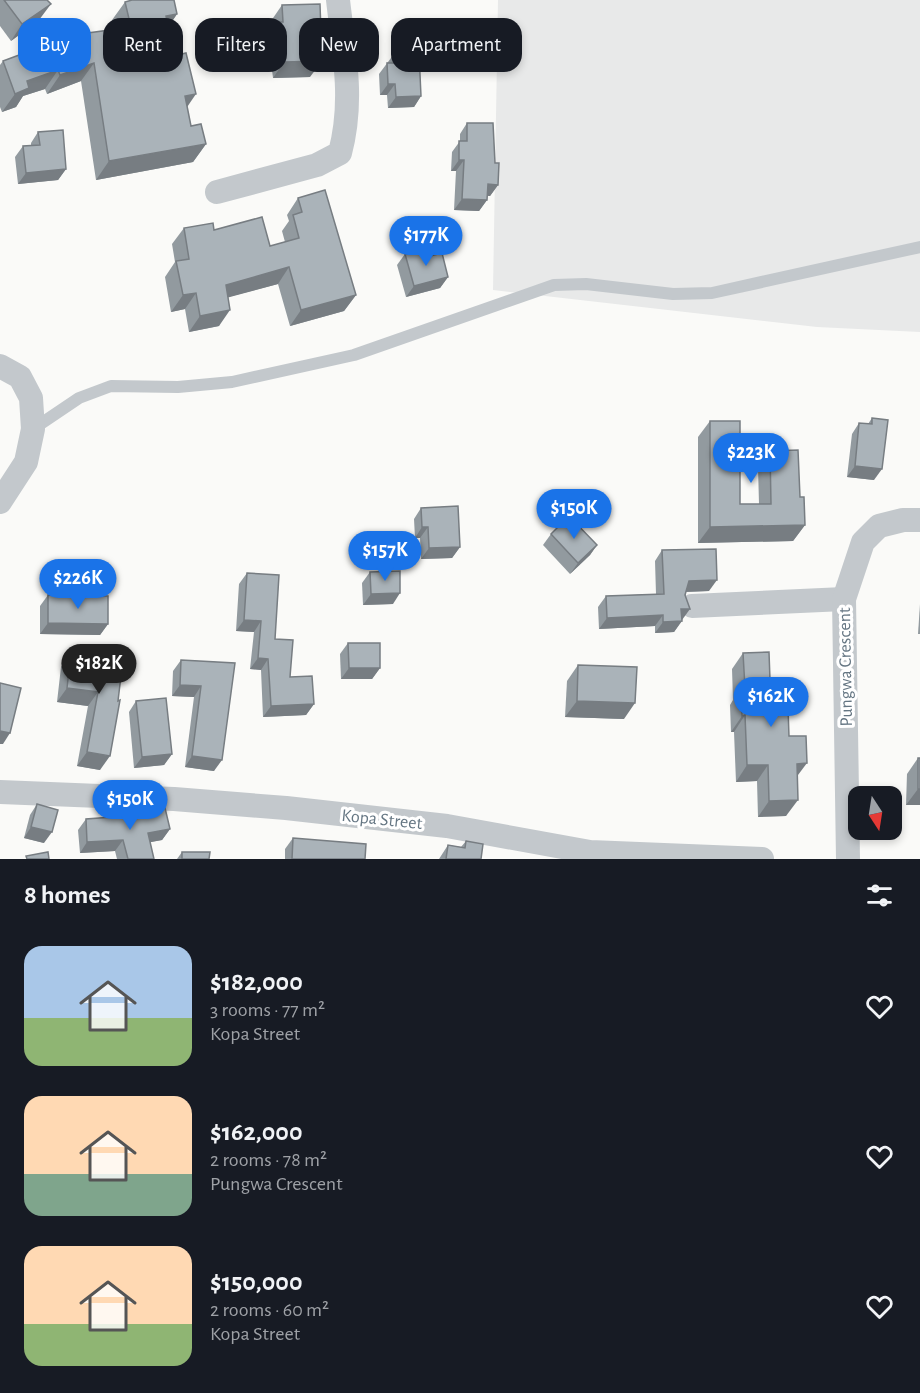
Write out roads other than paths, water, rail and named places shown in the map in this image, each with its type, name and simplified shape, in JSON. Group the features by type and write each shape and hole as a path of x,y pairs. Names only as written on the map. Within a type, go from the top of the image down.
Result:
{"street":[{"path":"218,192 317,165 340,153 349,99 338,0"},
{"path":"0,366 20,377 31,398 33,429 26,462 0,502"},
{"name":"Pungwa Crescent","path":"848,859 844,599 863,542 879,526 903,520 920,520"},
{"path":"692,606 844,599"},
{"name":"Kopa Street","path":"0,792 174,799 286,808 447,826 591,852 762,859"}],"lane":[{"path":"33,429 79,398 111,386 178,387 232,382 354,355 554,285 586,284 673,294 712,293 920,246"}]}
